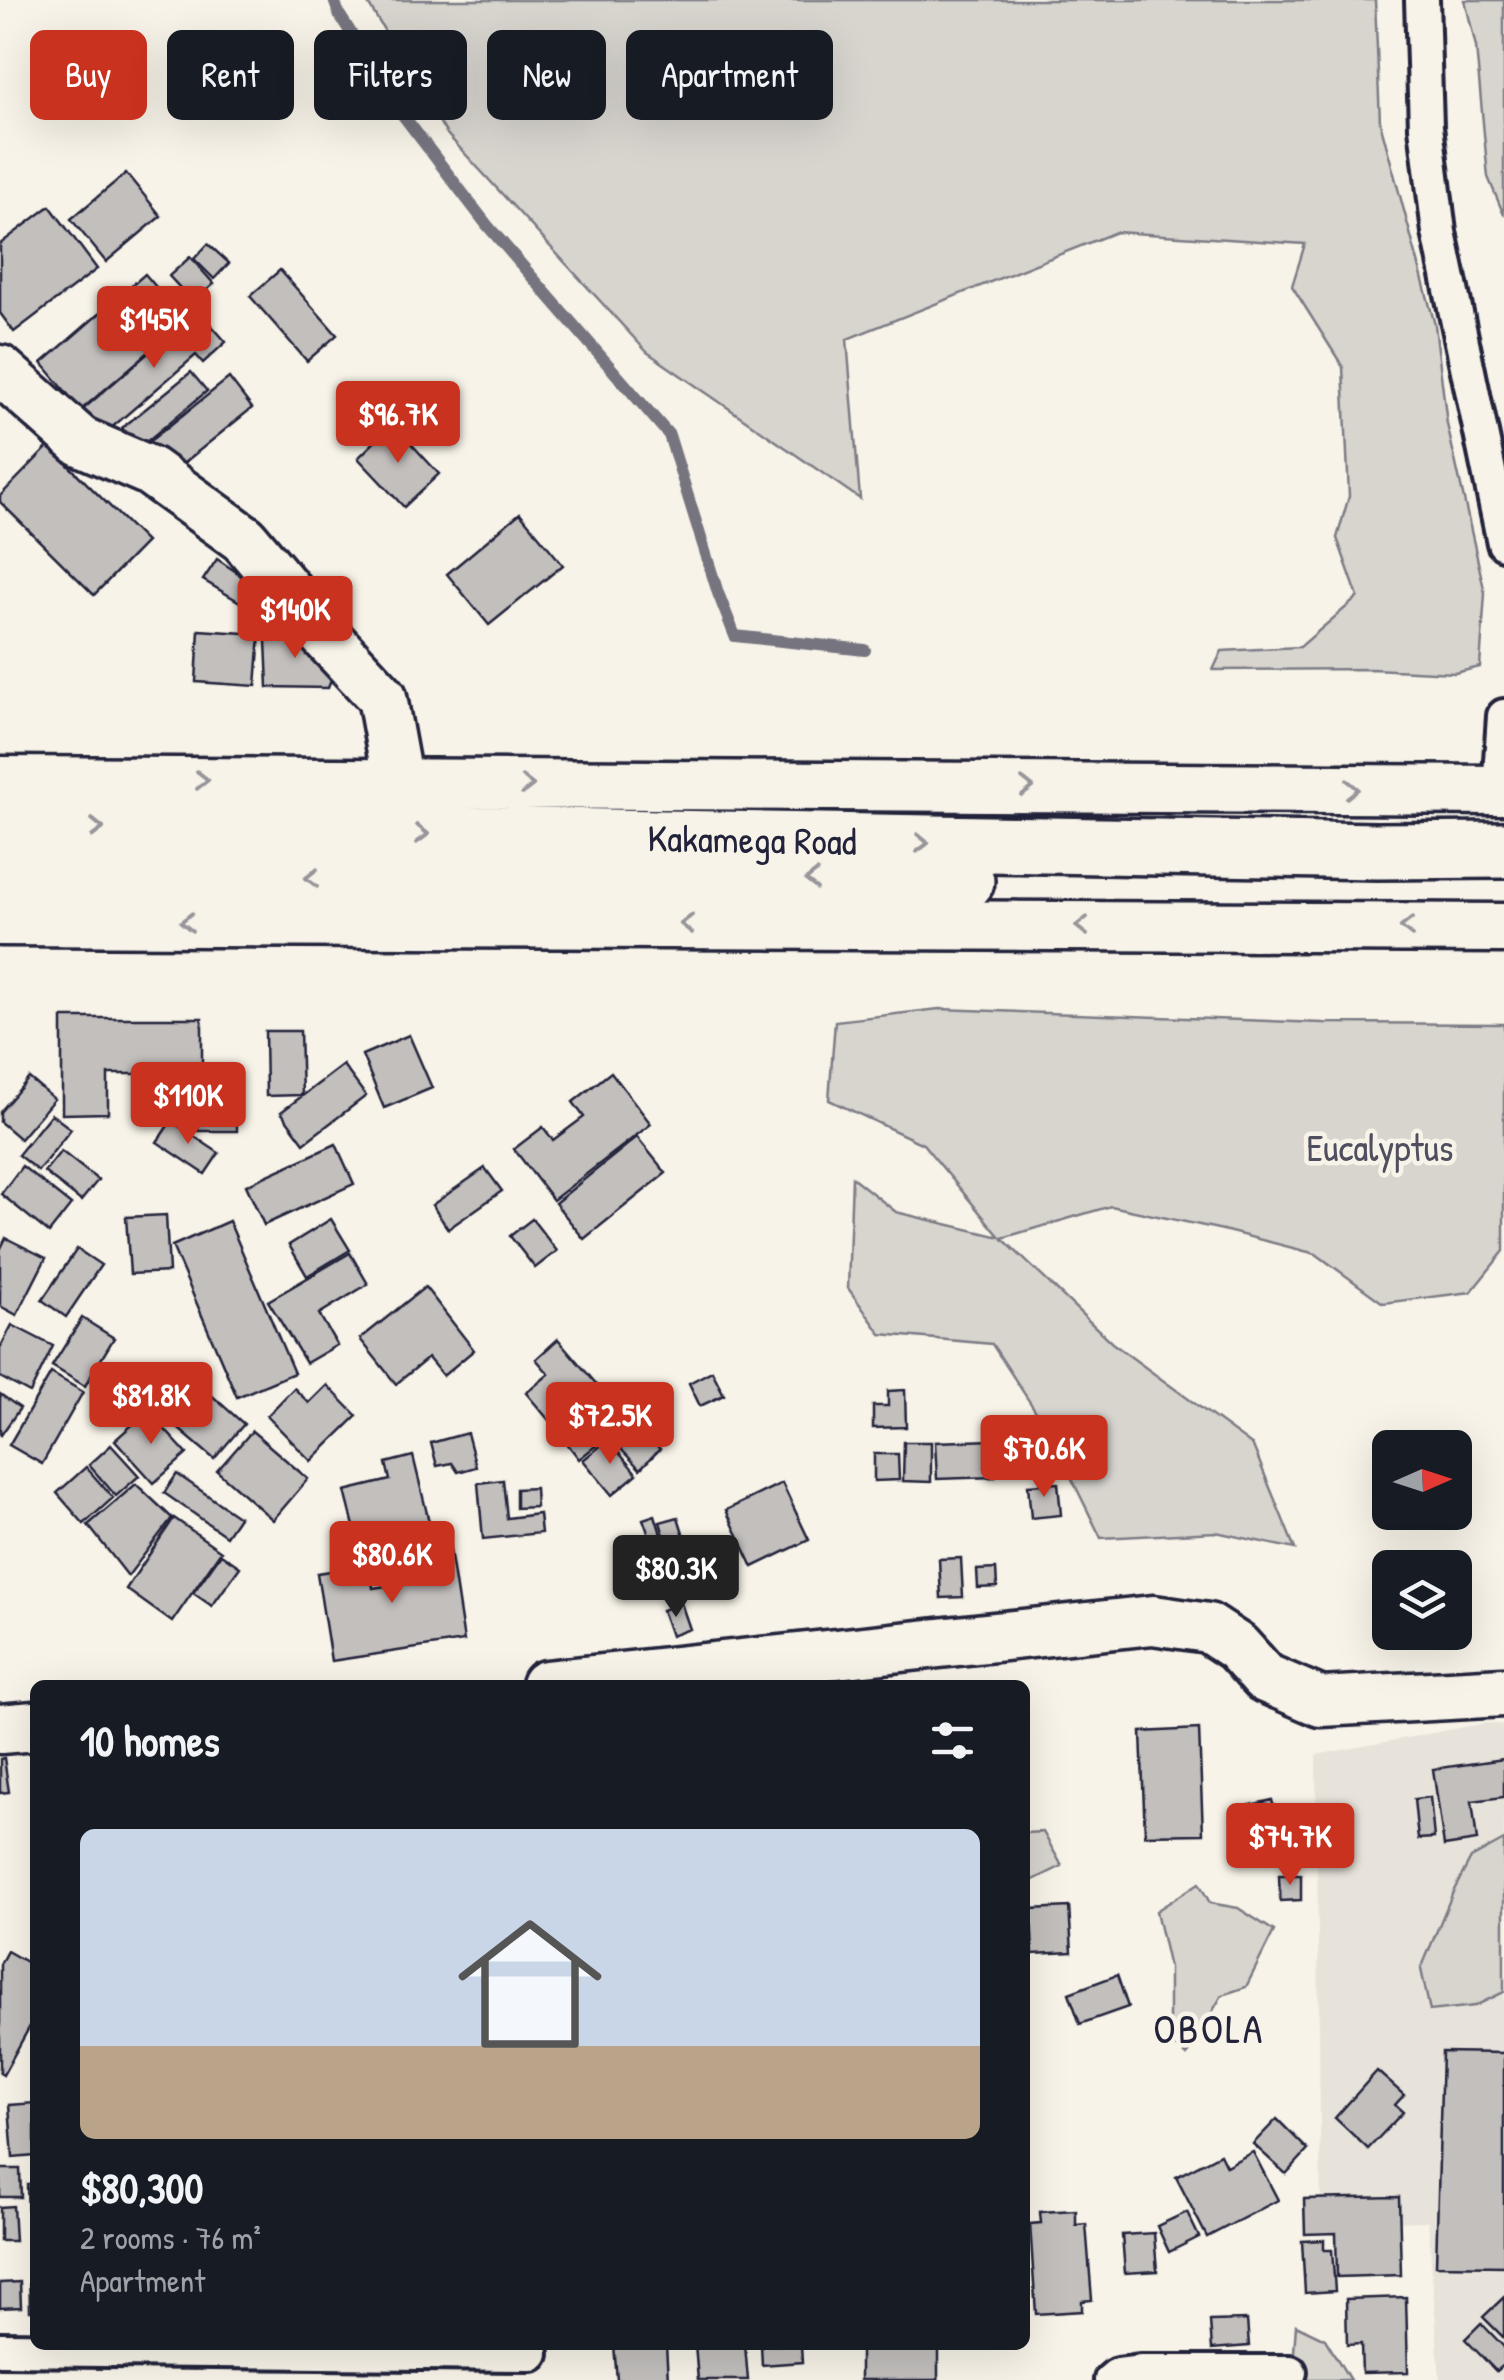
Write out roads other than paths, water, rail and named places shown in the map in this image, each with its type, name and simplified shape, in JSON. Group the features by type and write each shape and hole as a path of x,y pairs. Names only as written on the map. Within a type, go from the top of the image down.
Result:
{"highway":[{"name":"Kakamega Road","path":"0,826 1357,851 1504,850"},
{"name":"Kakamega Road","path":"0,876 1504,884"}],"street":[{"path":"1422,0 1426,128 1439,232 1504,543"},
{"path":"0,370 80,441 150,472 244,539 382,697 398,784"},
{"path":"0,781 1502,790 1504,716"},
{"path":"0,921 1504,928"},
{"path":"593,1680 1153,1620 1208,1628 1236,1647 1265,1678 1321,1702 1504,1692"},
{"path":"0,1728 30,1726"},
{"path":"0,2349 30,2350"},
{"path":"48,2350 532,2360"},
{"path":"1111,2380 1117,2375 1140,2372 1290,2372"}],"waterway":[{"path":"334,0 402,114 487,225 669,435 735,636 865,650"}],"district":[{"name":"OBOLA","path":"1209,2029"}],"park label":[{"name":"Eucalyptus","path":"1380,1148"}]}
